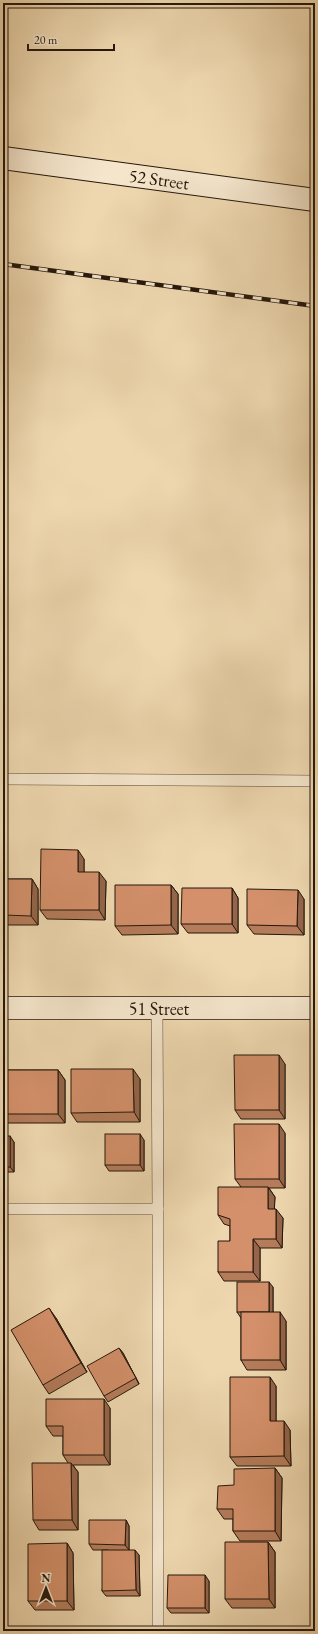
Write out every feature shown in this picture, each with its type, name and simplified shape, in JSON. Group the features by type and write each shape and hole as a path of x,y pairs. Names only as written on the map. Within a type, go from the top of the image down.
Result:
{"street":[{"name":"52 Street","path":"3,158 315,200"},
{"name":"51 Street","path":"3,1008 315,1008"}],"lane":[{"path":"3,779 315,780"},
{"path":"158,1008 158,1631"},
{"path":"3,1210 158,1209"}],"building":[{"path":"41,849 78,850 78,872 99,872 99,910 40,910"},
{"path":"3,879 32,879 31,916 3,915"},
{"path":"115,885 171,885 171,925 115,926"},
{"path":"182,888 232,888 232,924 181,924"},
{"path":"247,889 298,890 297,926 247,925"},
{"path":"234,1055 279,1055 279,1110 235,1110"},
{"path":"71,1069 133,1069 134,1112 71,1113"},
{"path":"3,1070 58,1070 58,1114 3,1114"},
{"path":"234,1124 279,1124 279,1179 235,1179"},
{"path":"105,1134 140,1134 140,1165 105,1165"},
{"path":"3,1136 10,1136 10,1167 3,1167"},
{"path":"218,1187 268,1187 268,1209 276,1209 276,1239 253,1239 253,1272 218,1272 218,1241 230,1241 230,1219 218,1215"},
{"path":"237,1282 269,1282 269,1312 237,1312"},
{"path":"49,1308 81,1363 43,1385 11,1330"},
{"path":"241,1312 280,1312 280,1360 241,1360"},
{"path":"119,1348 136,1378 104,1396 87,1366"},
{"path":"230,1377 270,1377 270,1421 284,1421 284,1456 230,1457"},
{"path":"46,1399 104,1399 104,1455 63,1455 63,1426 46,1426"},
{"path":"32,1463 71,1463 72,1520 33,1520"},
{"path":"275,1468 275,1531 233,1531 233,1509 217,1509 218,1486 234,1485 234,1469"},
{"path":"89,1520 126,1520 125,1545 89,1544"},
{"path":"225,1542 268,1542 269,1599 225,1599"},
{"path":"67,1543 67,1601 28,1601 28,1544"},
{"path":"102,1550 135,1550 136,1590 102,1591"},
{"path":"168,1575 205,1575 205,1608 167,1608"}],"railway":[{"path":"3,264 315,306"}]}
